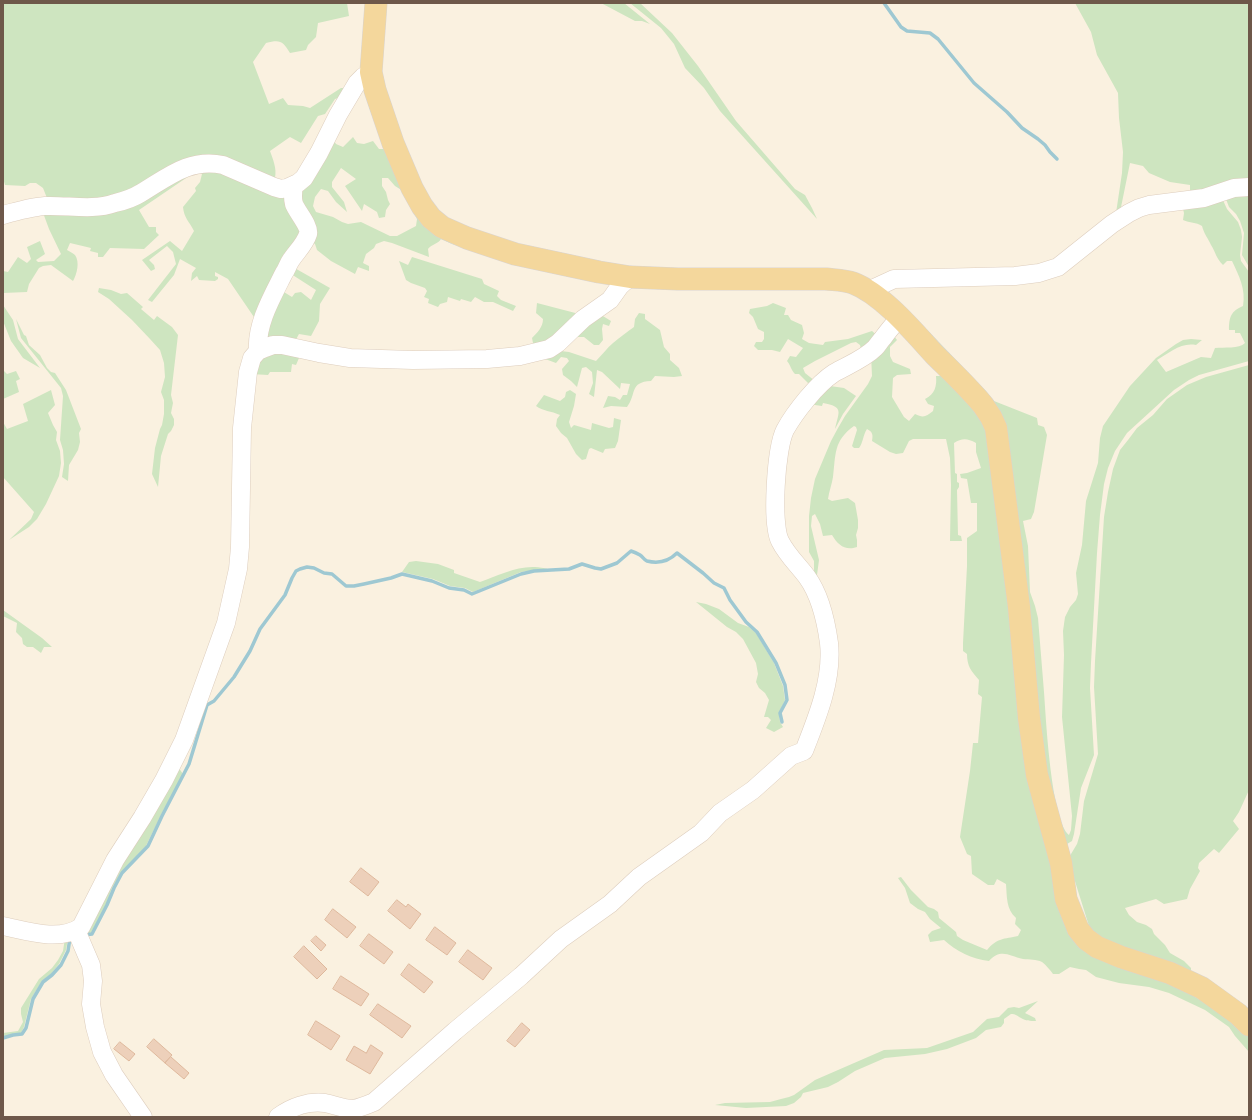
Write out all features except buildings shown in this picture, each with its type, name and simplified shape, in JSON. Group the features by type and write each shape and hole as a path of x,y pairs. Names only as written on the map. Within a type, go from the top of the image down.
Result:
{"main road":[{"path":"376,3 371,72 375,90 392,143 412,188 431,218 442,227 467,238 515,254 630,277 826,279 854,283 868,291 900,317 976,397 991,417 996,428 1019,607 1029,718 1037,775 1061,863 1066,899 1078,929 1086,939 1097,947 1170,974 1202,988 1238,1014 1249,1025"}],"street":[{"path":"3,215 44,206 72,208 101,207 114,204 140,194 166,177 182,169 205,163 223,165 274,187 281,188 294,185 304,178 309,171 357,82 371,72"},
{"path":"258,352 257,342 269,302 291,260 305,242 308,232 306,224 294,204 292,196 294,185"},
{"path":"868,291 894,279 1015,276 1048,271 1058,267 1112,224 1139,208 1150,205 1204,198 1234,188 1249,187"},
{"path":"3,926 58,935 81,927 115,860 160,787 184,740 226,623 238,569 240,547 242,428 248,372 252,358 258,352 273,345 282,345 350,358 413,360 487,359 520,356 549,349 558,343 583,319 610,300 620,286 630,277"},
{"path":"278,1117 286,1111 315,1102 340,1108 353,1109 374,1102 460,1026 522,976 560,939 610,904 639,877 701,833 720,812 753,790 790,756 804,751 823,697 828,677 829,643 825,622 814,589 807,577 779,540 776,527 777,458 780,442 785,430 802,405 822,384 832,375 862,358 876,347 900,317"},
{"path":"76,930 91,965 93,981 91,1004 95,1027 102,1052 114,1075 143,1117"}],"green space":[{"path":"3,3 347,3 349,16 318,23 316,37 308,45 306,50 290,53 281,42 275,41 266,43 253,62 269,104 283,98 288,105 310,108 341,88 347,88 342,97 335,99 325,114 318,116 301,143 290,137 270,151 275,167 275,178 221,159 128,196 49,203 43,188 36,183 30,183 25,186 5,185 3,178"},
{"path":"601,3 624,3 650,24 642,21 635,21"},
{"path":"630,3 640,3 672,33 698,66 736,121 795,189 805,195 817,219 720,111 704,88 685,68 674,44 661,28"},
{"path":"1075,3 1249,3 1249,184 1190,196 1190,185 1170,182 1149,173 1143,166 1130,163 1119,217 1116,213 1122,173 1123,152 1118,93 1097,55 1091,32"},
{"path":"362,85 411,197 487,255 441,239 428,249 429,257 384,241 376,244 374,248 366,254 363,263 369,266 369,271 358,267 355,274 331,261 317,250 315,244 308,240 296,197 331,136 336,144 343,147 353,137 357,143 364,144 373,141 379,149 386,149 370,110","holes":["341,168 356,179 345,186 362,211 364,204 377,212 379,218 385,217 386,210 390,204 386,192 382,186 382,178 388,178 395,186 403,191 417,219 416,226 397,236 390,236 361,222 348,224 333,217 316,212 313,206 315,197 321,189 328,191 336,202 347,212 344,202 332,187 332,182"]},
{"path":"205,166 281,192 304,227 258,323 228,279 215,272 215,276 218,277 218,279 215,281 199,280 197,276 191,281 192,273 196,268 180,259 174,275 152,302 148,300 176,264 173,252 167,246 149,260 154,265 155,269 151,271 142,260 170,241 182,251 194,231 186,217 183,207 196,191 195,188 200,182 202,174 198,173 192,174 139,210 149,227 156,227 156,232 159,235 144,249 110,248 103,257 98,257 98,253 90,251 91,248 70,243 67,250 75,255 78,264 77,272 73,281 51,265 43,266 39,268 29,284 27,292 3,293 3,271 8,272 18,257 27,263 31,259 27,247 40,241 45,254 36,260 38,262 54,261 61,254 42,210 71,211"},
{"path":"1249,189 1249,267 1242,255 1244,233 1240,221 1229,207 1224,194"},
{"path":"1221,196 1227,209 1238,222 1241,230 1241,261 1249,272 1249,361 1199,375 1174,390 1127,433 1115,451 1108,468 1104,484 1100,515 1091,663 1090,688 1094,755 1081,788 1072,841 1067,844 1044,766 1005,444 907,309 994,401 1037,418 1038,425 1044,427 1047,435 1034,512 1031,519 1023,521 1028,546 1030,592 1038,618 1050,768 1058,810 1063,826 1069,835 1072,816 1062,717 1064,655 1063,631 1065,617 1070,607 1076,600 1078,594 1076,573 1082,545 1086,501 1098,463 1100,438 1103,426 1130,386 1156,358 1176,344 1183,340 1202,340 1196,345 1185,345 1171,351 1157,360 1166,372 1201,357 1211,358 1215,348 1235,347 1245,343 1240,333 1235,333 1235,330 1229,330 1233,312 1243,306 1244,300 1243,288 1232,261 1227,261 1223,265 1217,258 1202,226 1183,220 1183,209"},
{"path":"412,257 482,279 484,284 499,291 497,296 501,300 516,306 513,311 493,302 484,302 475,297 471,302 461,299 460,301 448,297 447,302 440,304 438,307 428,303 429,299 424,297 427,291 425,288 406,280 399,261 408,265"},
{"path":"291,266 330,288 320,304 319,321 311,336 299,334 294,343 263,341 279,289 292,297 295,293 301,292 311,300 316,290 288,272"},
{"path":"99,288 111,290 121,294 127,293 143,307 141,309 154,320 157,316 172,327 178,335 171,395 173,403 171,413 174,419 174,425 168,434 161,456 158,487 152,474 155,448 164,414 164,400 161,392 165,377 164,363 160,350 132,320 109,299 98,292"},
{"path":"537,303 583,315 541,348 533,343 532,338 539,330 543,322 543,319 536,313"},
{"path":"773,303 786,308 784,315 788,315 791,320 802,325 804,333 802,339 809,343 823,345 825,342 848,339 872,331 880,338 861,349 860,345 856,342 851,343 803,368 805,373 815,381 808,383 799,374 795,374 787,361 790,356 796,357 803,348 788,339 780,352 772,350 758,350 754,346 756,342 762,342 764,339 764,332 758,329 753,317 749,313 750,309 767,306"},
{"path":"3,305 13,320 18,339 40,368 23,358 11,341 3,321"},
{"path":"598,313 611,321 609,326 603,324 603,340 599,345 594,345 584,337 576,337"},
{"path":"639,313 645,314 645,319 660,330 664,347 670,354 670,360 679,368 682,376 655,376 651,381 639,384 636,386 627,407 611,406 603,408 608,396 615,397 620,400 623,395 627,395 630,384 621,383 620,389 602,372 597,370 594,397 589,394 593,383 592,372 586,367 582,368 577,387 563,375 562,369 569,361 567,358 561,357 556,363 537,356 552,350 569,352 596,361 611,345 634,327 635,319"},
{"path":"16,319 24,335 26,336 29,345 40,355 47,368 51,372 55,373 66,390 81,429 79,433 80,442 78,450 69,465 68,481 62,477 64,464 63,450 60,440 63,396 61,388 21,338"},
{"path":"900,326 987,426 1064,914 1155,973 1227,1016 1249,1036 1249,1052 1229,1027 1205,1010 1169,993 1149,987 1119,983 1096,977 1086,970 1070,967 1059,974 1053,974 1040,961 1023,959 1005,954 997,955 989,961 983,960 965,954 944,940 930,942 928,935 932,931 941,928 930,919 925,912 910,903 905,888 898,878 901,877 911,890 928,907 938,912 939,918 963,940 987,950 998,941 1018,936 1021,930 1015,924 1016,918 1010,911 1006,884 997,879 994,885 988,885 972,874 971,856 967,854 960,837 973,743 978,743 982,697 978,694 979,680 970,668 967,654 963,651 967,538 977,531 977,503 971,503 967,479 961,478 960,474 981,468 976,452 976,443 965,439 954,443 955,473 957,474 957,482 959,483 957,490 958,535 961,536 962,541 950,541 950,458 946,439 913,439 909,441 903,453 896,454 872,441 872,434 867,429 859,448 854,448 852,446 857,430 854,426 842,437 839,443 835,455 833,477 828,499 832,501 848,498 855,503 858,520 856,535 857,547 845,548 837,542 832,535 823,536 820,524 815,514 812,516 811,526 819,560 817,575 820,584 814,580 814,561 809,552 809,516 815,479 838,428 872,376 871,354 890,331 897,340 890,347 890,356 893,362 910,369 911,374 897,375 893,378 892,397 904,417 909,421 915,414 924,416 933,411 934,406 928,404 925,399 931,395 935,389 936,376 941,376"},
{"path":"268,350 304,357 303,359 299,358 296,365 292,364 291,372 270,372 268,375 251,374"},
{"path":"1249,365 1249,790 1239,812 1233,821 1239,829 1219,853 1214,849 1199,863 1198,868 1200,871 1190,889 1187,899 1164,904 1156,899 1125,908 1129,915 1137,922 1152,929 1154,934 1165,945 1170,953 1184,961 1191,968 1191,973 1104,945 1089,926 1068,859 1077,844 1080,834 1084,801 1098,754 1094,687 1095,661 1104,517 1113,469 1120,450 1137,428 1153,415 1167,399 1187,385 1206,377"},
{"path":"3,370 7,374 16,371 20,379 16,381 19,392 3,399"},
{"path":"830,386 844,388 856,396 843,414 835,429 838,414 837,408 823,403 822,406 808,404"},
{"path":"51,390 55,405 48,413 57,432 56,440 60,451 61,463 59,476 37,519 29,527 9,540 31,519 34,512 3,477 3,422 7,429 28,421 23,404"},
{"path":"570,390 576,394 569,422 571,428 574,425 591,430 592,423 609,428 613,427 614,418 621,420 618,441 615,448 605,449 603,453 591,448 589,449 586,459 582,460 576,454 567,438 556,426 557,419 560,415 536,406 544,395 560,401 565,397 566,392"},
{"path":"416,561 438,564 454,570 454,573 480,582 521,568 537,567 548,569 521,572 473,592 465,588 450,586 433,579 402,572 409,562"},
{"path":"696,602 719,609 738,623 749,627 756,633 774,663 783,686 785,700 779,713 780,722 783,727 774,732 766,728 771,720 768,717 764,717 769,700 756,682 758,674 756,663 743,639"},
{"path":"3,610 52,647 44,647 41,653 33,647 27,647 23,644 22,638 16,632 17,623 3,616"},
{"path":"176,764 183,774 146,846 121,873 112,888 106,905 91,933 84,933"},
{"path":"65,938 68,938 66,950 59,964 51,974 42,981 31,999 21,1033 3,1037 3,1033 18,1031 23,1022 21,1008 39,979 52,968 58,960 63,951"},
{"path":"1038,1001 1025,1013 1035,1018 1036,1021 1026,1020 1011,1014 1004,1019 1004,1023 1001,1027 986,1030 976,1038 947,1049 925,1054 885,1058 855,1071 828,1087 803,1093 794,1103 786,1106 746,1108 715,1105 725,1103 770,1102 789,1097 815,1080 884,1050 927,1048 973,1032 987,1019 999,1017 1008,1008 1019,1008"}],"waterway":[{"path":"884,3 901,27 907,31 930,33 938,39 974,83 1007,112 1022,128 1045,145 1057,159"},
{"path":"85,935 92,934 122,873 148,846 189,764 207,705 214,701 234,677 250,651 260,629 285,595 296,571 300,569 307,567 314,568 324,573 332,574 346,586 364,584 402,574 432,581 449,588 464,590 472,594 521,574 534,571 569,569 582,564 601,569 617,563 631,551 637,553 646,561 651,562 667,560 677,553 714,583 724,588 730,600 746,622 757,632 776,663 785,685 787,700 780,713 782,722"},
{"path":"3,1038 22,1034 26,1028 33,999 43,982 61,965 68,951 70,938"}]}
